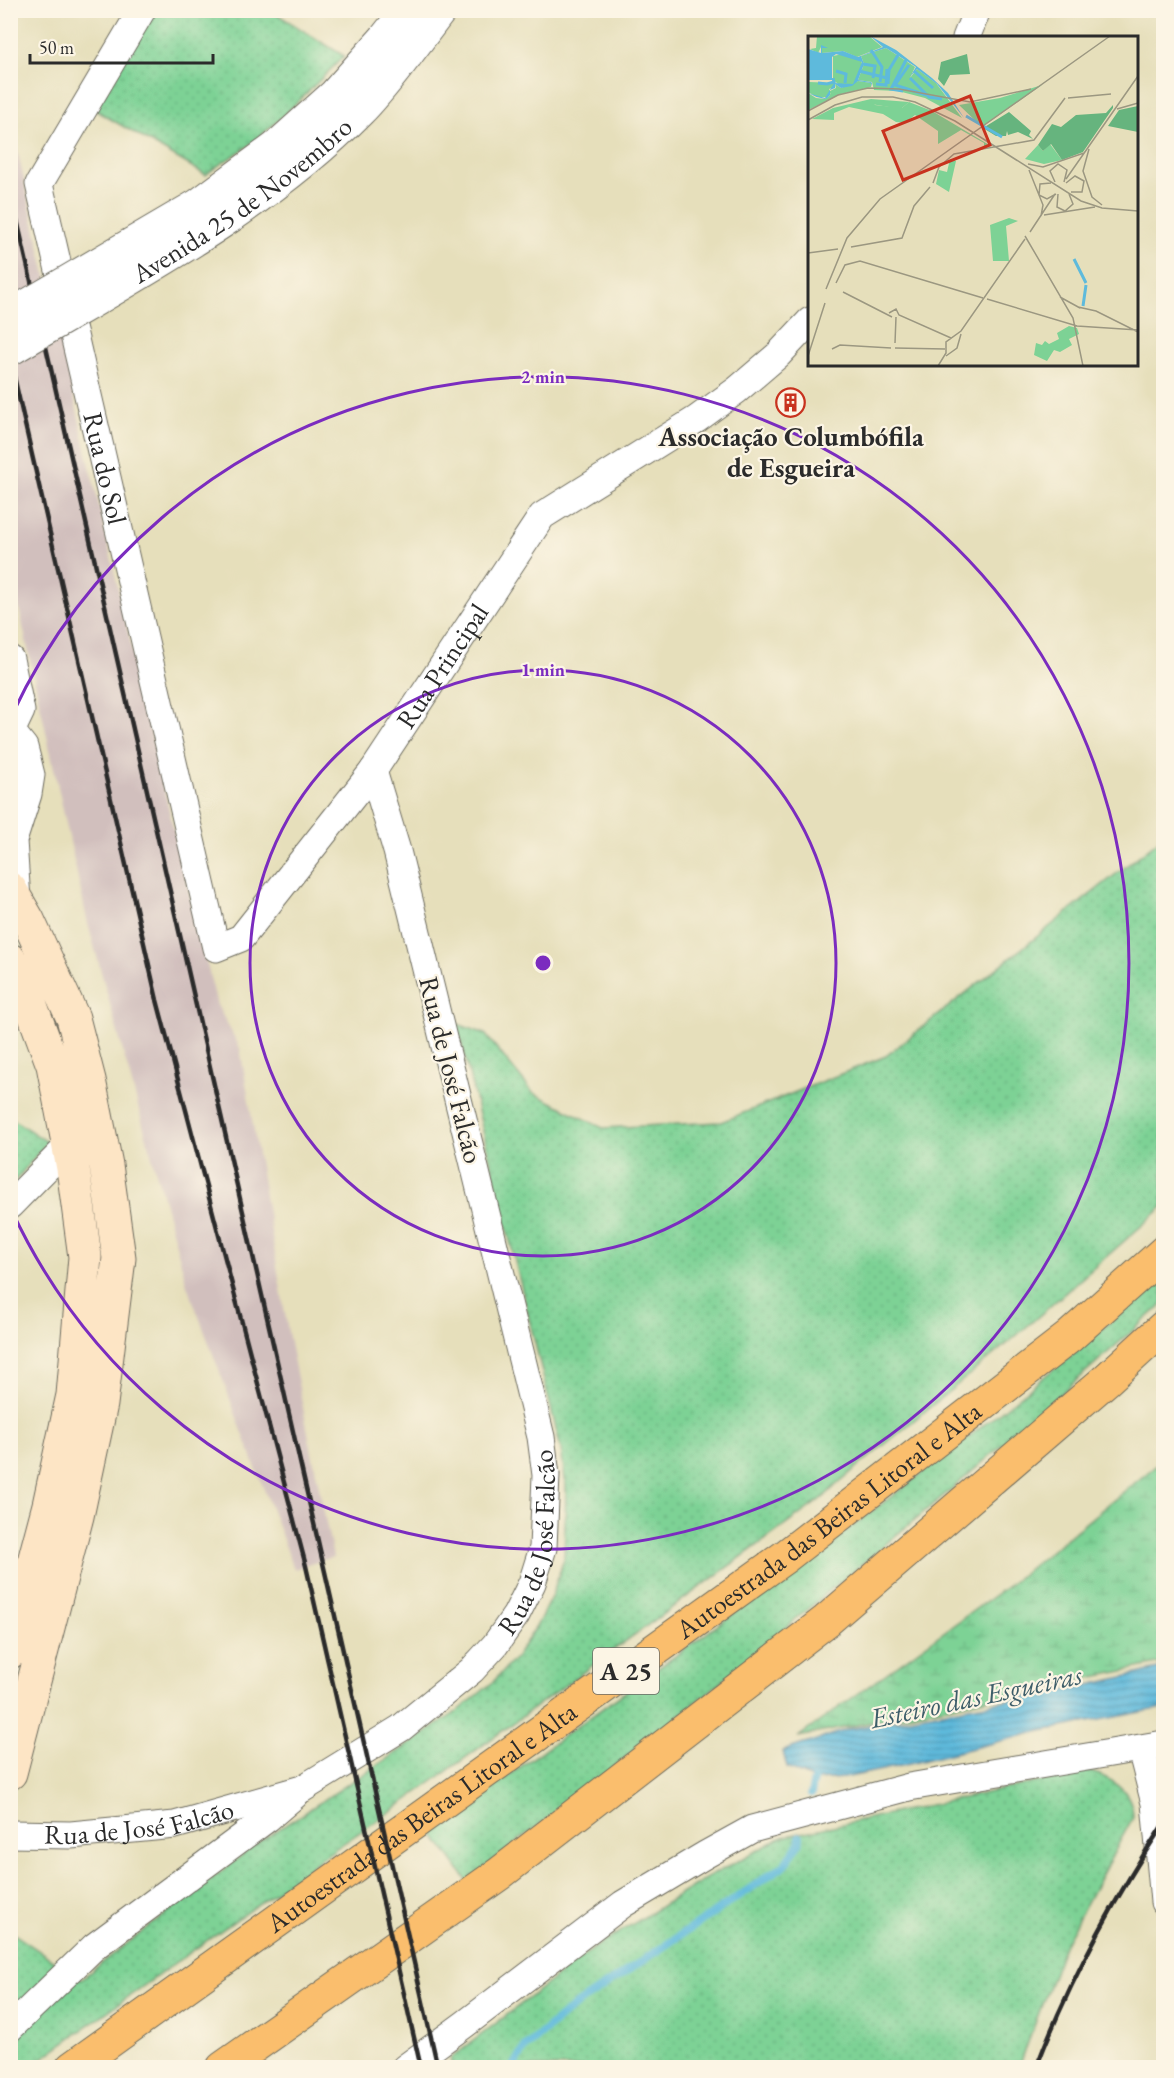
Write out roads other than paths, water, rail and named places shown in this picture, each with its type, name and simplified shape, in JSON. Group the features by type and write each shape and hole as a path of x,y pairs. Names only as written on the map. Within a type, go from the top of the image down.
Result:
{"highway":[{"name":"Autoestrada das Beiras Litoral e Alta","path":"72,2067 786,1556 1069,1337 1164,1252"},
{"path":"223,2067 499,1874 817,1628 1105,1381 1164,1327"}],"main road":[{"path":"10,1652 35,1618 77,1516 101,1404 119,1258 106,1165 89,1080 73,1018 14,894"},
{"path":"10,960 30,1003 53,1065 69,1145 86,1257 74,1383 49,1505 35,1618 10,1773"}],"street":[{"name":"Rua do Sol","path":"142,10 39,184 216,948"},
{"name":"Avenida 25 de Novembro","path":"10,349 217,227 303,161 360,111 396,47 408,10"},
{"name":"Avenida 25 de Novembro","path":"10,316 199,205 276,148 335,95 440,10"},
{"path":"967,36 977,10"},
{"name":"Rua Principal","path":"216,948 241,938 373,771 542,516 697,419 737,390 778,354 808,323"},
{"path":"10,659 21,711 11,733 24,747 31,775 28,794 13,840 14,894"},
{"name":"Rua de José Falcão","path":"10,1834 71,1835 175,1826 302,1789 401,1728 472,1670 495,1645 516,1616 532,1583 543,1548 546,1475 537,1418 397,851 373,771"},
{"path":"10,1205 69,1145"},
{"path":"405,2067 623,1904 705,1855 753,1829 909,1787 1152,1747 1164,1902"},
{"path":"10,2028 95,1946 268,1818 302,1789"}],"water":[{"name":"Esteiro das Esgueiras","path":"1163,1668 1163,1708 1041,1731 844,1778 814,1780 787,1768 783,1751 849,1729 1085,1686"}],"waterway":[{"path":"811,1794 814,1780"},
{"path":"513,2068 525,2048 570,2009 784,1865 799,1844 800,1837"}],"railway":[{"path":"10,189 438,2068"},
{"path":"10,359 157,1000 306,1566 421,2068"},
{"path":"1036,2068 1063,2003 1093,1942 1164,1823"}],"place":[{"name":"Associação Columbófila de Esgueira","path":"791,402"}]}
